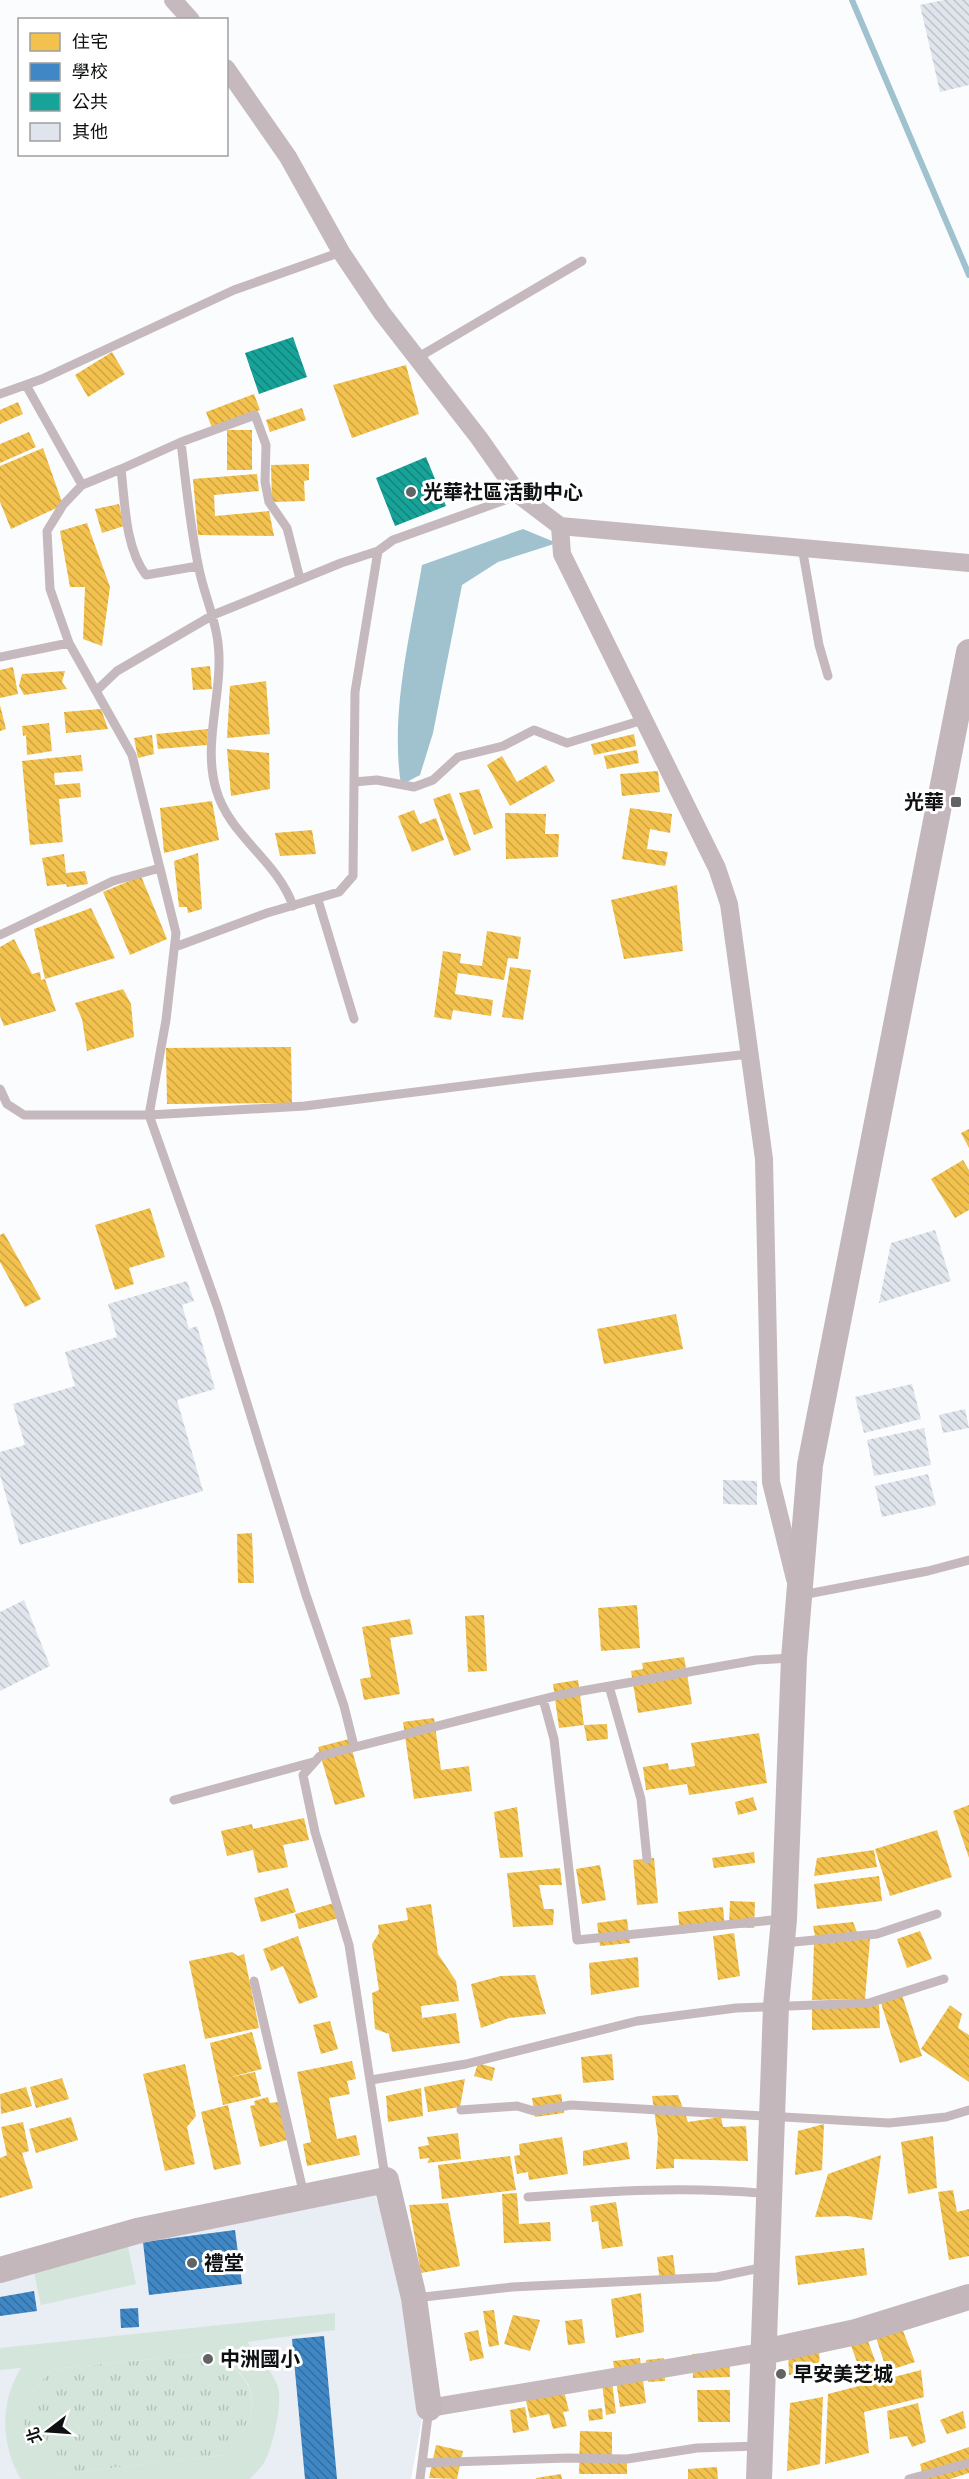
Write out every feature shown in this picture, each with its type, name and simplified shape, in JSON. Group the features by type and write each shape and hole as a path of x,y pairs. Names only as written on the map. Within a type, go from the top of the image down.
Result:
{"main road":[{"path":"759,2479 776,2006 783,1931 794,1658 810,1464 963,718 969,652"},
{"path":"0,2270 137,2231 386,2180 414,2298 429,2408"},
{"path":"763,2352 856,2332 969,2297"}],"street":[{"path":"173,0 189,18"},
{"path":"228,71 288,157 341,252 382,312 519,495 560,526 969,563"},
{"path":"560,526 562,554 717,868 729,904 764,1159 771,1482 800,1596"},
{"path":"429,2408 763,2352"}],"lane":[{"path":"0,394 234,290 341,252"},
{"path":"417,358 582,261"},
{"path":"26,384 82,484"},
{"path":"300,579 287,528 269,502 265,482 266,445 255,415 181,442 82,484 63,505 46,531 50,589 69,643 132,755 176,933 166,1020 149,1115 218,1309 306,1595 344,1706 354,1746"},
{"path":"181,442 198,566 213,615 219,646 212,749 215,788 224,813 286,885 293,906"},
{"path":"121,469 127,516 138,564 146,575 198,566"},
{"path":"96,691 117,671 213,615 300,579 378,551 393,540 519,495"},
{"path":"802,548 819,645 828,675"},
{"path":"175,947 339,892 353,876 356,692 378,551"},
{"path":"0,657 69,643"},
{"path":"354,782 377,780 414,787 434,780 458,757 503,746 534,730 567,743 643,720"},
{"path":"0,935 113,881 160,868"},
{"path":"318,900 354,1019"},
{"path":"0,1089 7,1104 24,1115 149,1115 305,1106 534,1077 750,1054"},
{"path":"800,1596 928,1571 969,1560"},
{"path":"386,2180 349,1945 315,1832 303,1775 320,1756 543,1699 756,1660 794,1658"},
{"path":"609,1686 641,1799 648,1859"},
{"path":"543,1699 554,1739 577,1940 783,1931 877,1934 937,1914"},
{"path":"174,1800 314,1761"},
{"path":"370,2080 466,2064 637,2021 736,2008 869,2002 944,1979"},
{"path":"254,1981 304,2196"},
{"path":"461,2110 517,2106 534,2111 571,2105 890,2123 946,2117 969,2110"},
{"path":"528,2197 628,2190 715,2188 771,2194"},
{"path":"414,2298 522,2286 717,2277 767,2267"},
{"path":"420,2479 429,2408"},
{"path":"422,2463 567,2458 627,2459 697,2448 761,2445"},
{"path":"911,2479 969,2463"}],"shaded area":[{"name":"中洲國小","path":"374,2191 408,2305 423,2413 411,2479 0,2479 0,2279 49,2264"}],"green space":[{"path":"125,2233 136,2284 41,2305 30,2254"},
{"path":"335,2313 335,2330 247,2342 267,2367 279,2391 277,2422 268,2454 262,2466 250,2479 21,2479 9,2452 5,2423 9,2395 21,2368 0,2370 0,2348","holes":["214,2353 231,2364 250,2388 252,2400 251,2413 246,2426 224,2455 59,2474 33,2450 24,2429 23,2418 30,2395 52,2369"]},
{"path":"214,2353 242,2376 249,2388 252,2401 246,2427 224,2455 59,2474 40,2459 27,2440 22,2418 24,2407 32,2392 52,2369"}],"water":[{"path":"523,529 557,543 498,562 462,585 433,733 420,775 401,785 398,758 400,702 407,647 422,565"}],"building: 住宅":[{"path":"112,352 125,374 88,397 75,375"},
{"path":"406,365 419,414 352,438 333,385"},
{"path":"254,394 260,410 212,428 206,412"},
{"path":"18,402 23,414 0,424 0,410"},
{"path":"302,408 306,420 270,432 266,420"},
{"path":"227,430 252,430 252,470 227,470"},
{"path":"29,432 36,447 0,463 0,444"},
{"path":"43,448 63,505 11,529 0,502 0,466"},
{"path":"309,464 309,480 304,481 305,501 272,502 271,465"},
{"path":"257,474 259,491 214,495 215,516 269,511 274,536 198,535 193,479"},
{"path":"119,504 124,526 102,533 95,509"},
{"path":"87,523 110,587 102,646 83,639 85,587 70,587 60,531"},
{"path":"210,666 212,689 193,690 191,668"},
{"path":"13,667 18,694 0,698 0,670"},
{"path":"65,671 62,682 67,689 24,695 19,686 22,674"},
{"path":"266,681 270,734 227,738 230,686"},
{"path":"0,705 6,729 0,731"},
{"path":"101,709 108,729 66,733 64,712"},
{"path":"49,723 52,751 27,755 26,735 23,736 22,726"},
{"path":"208,729 207,745 158,749 156,734"},
{"path":"634,734 636,746 594,755 591,744"},
{"path":"152,735 154,754 138,758 134,738"},
{"path":"227,749 269,753 270,789 231,796"},
{"path":"637,750 639,763 607,769 604,756"},
{"path":"81,755 83,771 54,773 55,785 80,783 81,797 59,799 63,842 30,845 22,761"},
{"path":"502,756 517,782 546,765 555,781 510,806 487,765"},
{"path":"658,771 660,792 622,796 620,774"},
{"path":"479,789 493,828 474,835 459,793"},
{"path":"450,793 471,850 454,856 433,799"},
{"path":"212,801 219,840 164,853 160,808"},
{"path":"630,808 672,814 670,833 650,829 647,849 668,852 665,866 622,859"},
{"path":"414,810 420,824 436,818 444,840 412,852 398,816"},
{"path":"505,813 546,814 545,834 559,834 558,857 506,859"},
{"path":"312,830 316,854 280,856 275,833"},
{"path":"198,853 202,909 188,913 187,907 179,907 174,861"},
{"path":"64,854 66,873 85,871 88,884 67,887 66,884 47,886 42,858"},
{"path":"141,876 167,939 130,955 103,892"},
{"path":"677,885 683,951 624,959 611,900"},
{"path":"91,908 115,958 45,979 34,929"},
{"path":"487,931 521,937 518,959 508,958 504,980 458,973 455,994 493,1000 491,1016 453,1010 451,1020 434,1017 443,951 461,954 460,963 482,966"},
{"path":"14,939 32,974 40,972 41,980 45,979 56,1011 4,1026 0,1016 0,947"},
{"path":"510,967 531,970 523,1020 502,1017"},
{"path":"123,989 131,1004 134,1037 87,1051 82,1019 75,1003"},
{"path":"291,1047 292,1103 167,1104 166,1048"},
{"path":"969,1129 969,1148 961,1133"},
{"path":"963,1160 969,1170 969,1210 955,1218 931,1179"},
{"path":"150,1208 165,1257 129,1268 134,1284 115,1290 95,1225"},
{"path":"4,1233 41,1299 25,1307 0,1262 0,1235"},
{"path":"676,1314 683,1349 604,1364 597,1329"},
{"path":"252,1533 254,1583 238,1583 237,1534"},
{"path":"637,1605 640,1648 601,1651 598,1608"},
{"path":"484,1615 487,1671 468,1672 465,1616"},
{"path":"410,1619 413,1634 390,1638 400,1694 364,1700 360,1679 371,1677 362,1627"},
{"path":"684,1657 692,1704 638,1713 631,1671 643,1669 642,1663"},
{"path":"578,1680 584,1725 559,1728 553,1684"},
{"path":"434,1718 441,1770 469,1766 472,1791 414,1799 403,1722"},
{"path":"607,1724 608,1739 587,1741 584,1725"},
{"path":"759,1733 767,1783 689,1795 687,1784 646,1790 643,1767 668,1763 669,1770 695,1766 691,1743"},
{"path":"349,1739 365,1797 335,1805 318,1747"},
{"path":"753,1797 757,1810 738,1815 735,1802"},
{"path":"969,1805 969,1858 953,1811"},
{"path":"517,1807 523,1857 500,1858 494,1812"},
{"path":"304,1818 309,1840 283,1845 288,1867 258,1873 253,1850 227,1856 221,1831 252,1824 253,1829"},
{"path":"937,1830 952,1877 890,1896 875,1849"},
{"path":"874,1850 877,1867 814,1876 817,1858"},
{"path":"754,1852 755,1863 714,1868 712,1858"},
{"path":"654,1858 658,1903 637,1905 633,1860"},
{"path":"600,1865 606,1900 582,1904 576,1869"},
{"path":"560,1868 562,1885 539,1885 544,1909 554,1909 553,1925 513,1927 507,1873"},
{"path":"879,1876 882,1901 817,1909 814,1884"},
{"path":"288,1888 296,1912 261,1922 254,1898"},
{"path":"730,1901 755,1902 754,1928 729,1927"},
{"path":"334,1903 339,1918 299,1929 295,1914"},
{"path":"431,1904 438,1954 456,1981 459,2001 421,2006 422,2018 456,2013 460,2043 392,2052 389,2034 375,2029 372,1993 379,1990 372,1944 379,1933 378,1925 408,1920 406,1908"},
{"path":"723,1907 725,1929 680,1934 678,1912"},
{"path":"627,1919 630,1943 600,1946 597,1923"},
{"path":"853,1922 857,1932 815,1936 813,1926"},
{"path":"920,1931 932,1959 907,1968 897,1939"},
{"path":"734,1933 740,1976 718,1980 713,1936"},
{"path":"298,1936 318,1997 299,2004 283,1966 271,1971 263,1949"},
{"path":"870,1939 865,1999 812,2000 814,1944"},
{"path":"232,1952 238,1956 244,1954 259,2028 205,2039 189,1961"},
{"path":"638,1957 639,1987 591,1995 589,1963"},
{"path":"535,1975 546,2014 509,2018 481,2028 471,1984 501,1976"},
{"path":"902,1995 922,2056 900,2063 881,2003"},
{"path":"879,2005 880,2028 812,2030 812,2008"},
{"path":"950,2005 962,2014 958,2028 969,2035 969,2082 921,2049"},
{"path":"330,2021 338,2049 321,2054 313,2025"},
{"path":"252,2032 262,2069 227,2078 255,2072 261,2096 223,2105 210,2043"},
{"path":"612,2054 614,2080 583,2083 581,2057"},
{"path":"352,2061 356,2079 347,2081 350,2094 329,2098 337,2139 356,2135 360,2155 307,2166 303,2144 311,2142 297,2072"},
{"path":"478,2063 495,2068 492,2081 474,2076"},
{"path":"185,2064 196,2116 187,2127 195,2164 165,2171 143,2074"},
{"path":"62,2078 69,2099 36,2108 30,2087"},
{"path":"465,2079 460,2107 428,2112 424,2087"},
{"path":"26,2087 32,2106 1,2114 0,2094"},
{"path":"421,2088 423,2116 388,2122 386,2096"},
{"path":"561,2094 564,2113 535,2117 532,2098"},
{"path":"678,2095 688,2122 721,2117 723,2127 746,2126 748,2161 674,2159 674,2168 656,2169 658,2137 652,2096"},
{"path":"268,2097 270,2103 278,2102 287,2140 260,2147 250,2106 255,2105 254,2101"},
{"path":"228,2105 241,2164 214,2170 201,2112"},
{"path":"71,2117 78,2140 36,2153 29,2129"},
{"path":"23,2122 29,2151 22,2153 33,2188 0,2198 0,2158 7,2155 1,2127"},
{"path":"824,2124 822,2170 795,2175 798,2131"},
{"path":"458,2133 461,2159 427,2163 430,2158 420,2159 418,2147 429,2145 427,2137"},
{"path":"933,2136 937,2188 908,2194 901,2142"},
{"path":"562,2137 568,2174 529,2180 528,2172 517,2174 514,2156 520,2155 519,2144"},
{"path":"627,2142 630,2159 583,2166 583,2151"},
{"path":"881,2155 872,2220 848,2216 815,2217 828,2174"},
{"path":"510,2156 516,2190 442,2199 438,2165"},
{"path":"953,2190 957,2212 969,2209 969,2256 949,2260 938,2192"},
{"path":"517,2193 519,2224 550,2222 551,2241 504,2243 502,2194"},
{"path":"616,2202 623,2246 602,2249 598,2221 592,2222 590,2206"},
{"path":"448,2203 460,2266 421,2273 409,2205"},
{"path":"864,2248 867,2275 798,2285 795,2256"},
{"path":"673,2255 676,2280 660,2282 657,2257"},
{"path":"641,2293 644,2332 616,2338 611,2299"},
{"path":"494,2310 499,2345 489,2347 483,2311"},
{"path":"895,2310 915,2362 887,2371 870,2319"},
{"path":"513,2315 540,2320 530,2351 504,2344"},
{"path":"582,2319 585,2343 568,2345 565,2321"},
{"path":"861,2322 880,2374 863,2379 844,2326"},
{"path":"478,2330 484,2358 470,2361 464,2333"},
{"path":"819,2347 820,2374 789,2375 788,2348"},
{"path":"729,2352 730,2377 693,2378 692,2354"},
{"path":"640,2358 646,2403 620,2407 613,2361"},
{"path":"664,2358 665,2381 648,2382 646,2360"},
{"path":"921,2370 924,2397 864,2412 869,2453 825,2464 828,2394"},
{"path":"612,2382 616,2413 606,2415 602,2383"},
{"path":"563,2387 569,2411 563,2412 567,2426 553,2429 549,2414 530,2418 525,2397"},
{"path":"697,2390 730,2390 730,2422 698,2422"},
{"path":"823,2397 820,2464 787,2471 790,2403"},
{"path":"918,2403 926,2442 912,2447 907,2436 890,2439 887,2411"},
{"path":"525,2407 529,2430 513,2433 510,2410"},
{"path":"602,2408 603,2419 589,2421 588,2410"},
{"path":"963,2411 966,2428 947,2434 940,2420"},
{"path":"580,2431 612,2432 612,2458 627,2459 627,2474 579,2474"},
{"path":"436,2445 463,2451 457,2479 429,2478"},
{"path":"969,2447 969,2473 950,2479 924,2479 920,2464"},
{"path":"717,2467 718,2479 688,2479 688,2469"},
{"path":"561,2474 562,2479 536,2479 536,2478"}],"building: 學校":[{"name":"禮堂","path":"235,2230 242,2284 149,2295 143,2242"},
{"path":"34,2291 37,2311 0,2316 0,2297"},
{"path":"138,2308 139,2327 121,2328 120,2309"},
{"path":"324,2336 337,2479 305,2479 292,2339"}],"building: 公共":[{"path":"293,337 307,377 259,394 245,353"},
{"name":"光華社區活動中心","path":"426,457 446,506 395,526 376,478"}],"building: 其他":[{"path":"944,0 969,0 969,85 940,92 920,5"},
{"path":"935,1230 951,1281 879,1303 891,1243"},
{"path":"187,1281 194,1301 182,1305 189,1329 197,1326 215,1389 177,1400 203,1491 20,1545 0,1475 0,1452 25,1445 13,1404 75,1386 65,1352 117,1337 108,1304"},
{"path":"912,1384 921,1419 864,1433 855,1397"},
{"path":"965,1409 969,1428 943,1433 939,1415"},
{"path":"924,1428 931,1465 874,1476 867,1440"},
{"path":"928,1474 936,1505 882,1517 875,1486"},
{"path":"723,1480 757,1481 757,1505 723,1504"},
{"path":"24,1600 50,1666 0,1691 0,1612"}],"waterway":[{"path":"852,0 969,275"}],"place":[{"name":"光華社區活動中心","path":"411,492"},
{"name":"光華","path":"956,802"},
{"name":"禮堂","path":"192,2263"},
{"name":"中洲國小","path":"208,2359"},
{"name":"早安美芝城","path":"781,2374"}]}
